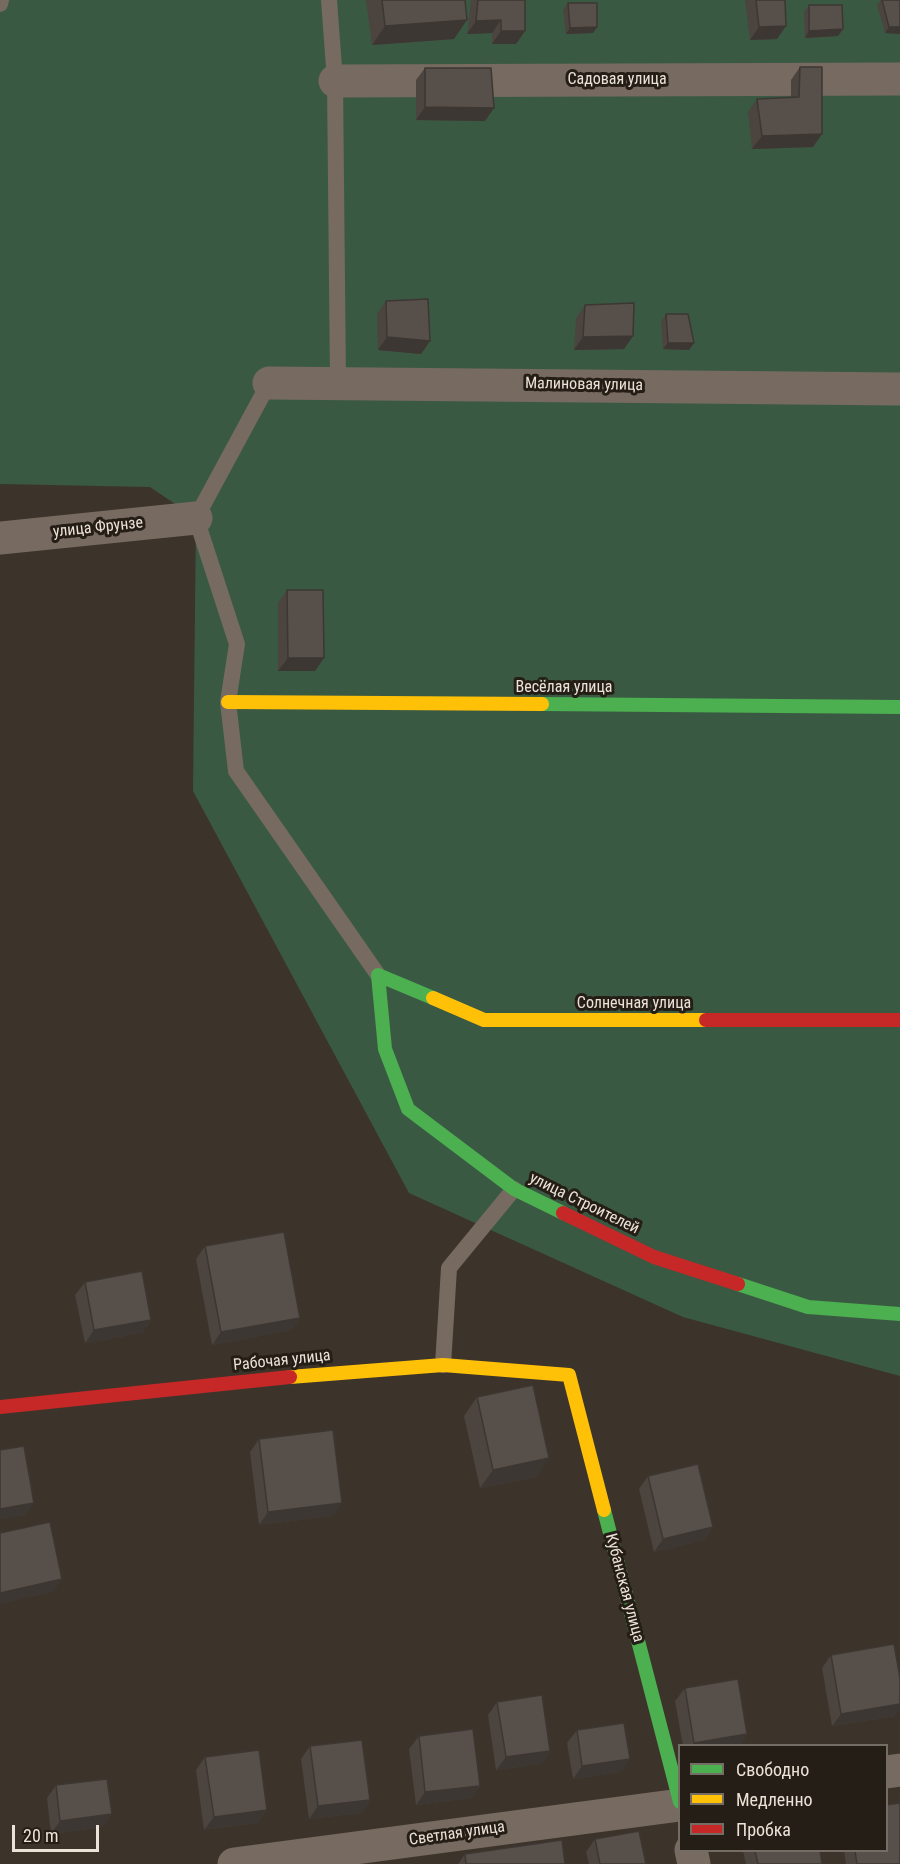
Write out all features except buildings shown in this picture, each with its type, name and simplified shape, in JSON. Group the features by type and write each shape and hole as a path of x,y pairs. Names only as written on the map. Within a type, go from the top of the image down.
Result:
{"street":[{"name":"Садовая улица","path":"335,81 900,80"},
{"name":"Малиновая улица","path":"269,383 900,389"},
{"name":"улица Фрунзе","path":"0,538 196,518"},
{"name":"Весёлая улица","path":"228,702 900,707"},
{"name":"Солнечная улица","path":"378,975 484,1020 900,1020"},
{"name":"улица Строителей","path":"378,975 385,1049 408,1109 514,1189 654,1257 808,1307 900,1314"},
{"name":"Рабочая улица","path":"0,1407 346,1371 442,1365 569,1375"},
{"name":"Кубанская улица","path":"569,1375 678,1795"},
{"name":"Светлая улица","path":"234,1864 678,1803"}],"lane":[{"path":"329,0 335,81 338,383"},
{"path":"269,383 196,518 237,644 228,702 236,771 378,975"},
{"path":"442,1365 449,1268 514,1189"}],"green space":[{"path":"0,0 900,0 900,1376 683,1317 409,1193 193,791 196,518 150,487 0,484"}],"traffic: fast":[{"path":"542,704 900,707"},
{"path":"433,998 378,975 385,1049 408,1109 514,1189 563,1213"},
{"path":"738,1284 808,1307 900,1314"},
{"path":"604,1510 678,1794"}],"traffic: slow":[{"path":"228,702 542,704"},
{"path":"433,998 484,1020 706,1020"},
{"path":"290,1377 443,1365 569,1375 604,1510"}],"traffic: jam":[{"path":"706,1020 900,1020"},
{"path":"563,1213 654,1257 738,1284"},
{"path":"0,1407 290,1377"}]}
